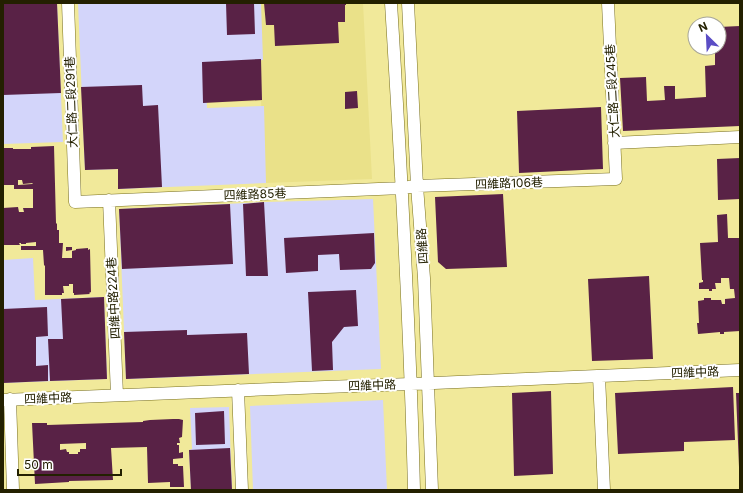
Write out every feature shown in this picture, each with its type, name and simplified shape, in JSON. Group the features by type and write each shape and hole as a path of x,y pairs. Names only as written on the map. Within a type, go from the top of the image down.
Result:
{"street":[{"name":"大仁路二段291巷","path":"68,3 75,202"},
{"name":"四維路","path":"391,3 402,188 411,384 414,490"},
{"name":"四維路","path":"408,3 417,186 424,278 432,490"},
{"name":"大仁路二段245巷","path":"608,3 616,179"},
{"path":"614,142 740,137"},
{"name":"四維路106巷","path":"402,188 417,186 616,179"},
{"name":"四維路85巷","path":"75,202 402,188"},
{"name":"四維中路224巷","path":"108,200 118,395"},
{"name":"四維中路","path":"6,399 740,370"},
{"path":"599,376 604,490"},
{"path":"238,390 242,490"},
{"path":"6,399 13,490"}],"shaded area":[{"path":"3,3 57,3 63,142 3,144"},
{"path":"78,3 261,3 263,60 205,67 207,108 264,106 266,183 118,189 118,169 85,170"},
{"path":"151,3 363,3 372,179 265,183 261,101 203,103"},
{"path":"373,199 381,369 126,379 119,209"},
{"path":"33,258 35,300 104,297 107,379 3,383 3,260"},
{"path":"383,400 387,490 253,490 250,406"},
{"path":"229,407 232,490 191,490 189,450 192,449 190,408"}],"building":[{"path":"3,3 57,3 61,93 3,95"},
{"path":"226,3 254,3 255,34 227,35"},
{"path":"264,3 346,3 345,22 338,22 339,43 275,46 274,25 266,25"},
{"path":"740,26 740,126 623,131 620,78 646,77 647,101 665,100 664,86 675,86 675,99 706,97 705,66 715,65 715,56 727,56 727,27"},
{"path":"261,59 262,100 203,103 202,62"},
{"path":"142,85 143,106 158,105 162,187 118,189 118,169 85,170 81,87"},
{"path":"357,91 358,108 345,109 345,92"},
{"path":"601,107 603,169 519,173 517,111"},
{"path":"54,146 56,223 57,230 59,230 59,243 63,243 62,258 72,258 72,251 76,249 90,249 90,294 74,295 73,284 69,284 69,286 63,286 64,293 62,293 62,295 45,295 45,266 43,250 21,250 21,246 36,246 36,242 26,244 19,243 20,245 3,245 3,208 18,207 19,212 24,212 23,208 33,208 33,189 14,189 14,185 3,185 3,148 31,149 31,147","holes":["18,180 22,180 23,184 33,183 18,185"]},
{"path":"740,158 740,199 718,200 717,159"},
{"path":"503,194 507,267 446,269 438,262 435,197"},
{"path":"264,202 268,276 246,276 243,204"},
{"path":"230,204 233,264 122,269 119,209"},
{"path":"727,214 728,238 740,238 740,331 724,332 724,334 720,334 720,332 698,334 698,301 704,300 704,298 711,298 711,300 721,300 722,304 725,304 725,299 735,298 734,289 730,289 729,278 721,278 721,283 715,283 716,289 712,289 712,291 709,291 709,289 699,289 699,283 703,282 700,243 718,242 717,215"},
{"path":"374,233 375,263 371,269 340,270 339,254 318,255 318,271 286,273 284,238"},
{"path":"66,247 72,247 72,250 66,251"},
{"path":"649,276 653,359 592,361 588,279"},
{"path":"356,290 358,326 344,327 332,342 333,370 312,371 308,292"},
{"path":"104,297 107,379 50,381 48,339 63,339 61,299"},
{"path":"47,307 48,336 36,337 36,366 48,365 48,381 3,383 3,309"},
{"path":"187,330 187,335 247,333 249,374 126,379 124,332"},
{"path":"733,387 735,440 684,442 684,451 618,454 615,393"},
{"path":"551,391 553,474 514,476 512,393"},
{"path":"736,393 740,393 740,467 739,467"},
{"path":"224,411 225,444 196,445 195,413"},
{"path":"150,420 183,420 182,437 179,438 180,443 177,443 177,445 179,445 179,453 183,452 183,458 173,459 173,464 183,466 184,487 170,487 170,482 148,483 147,447 111,448 113,480 69,481 35,484 32,423 47,423 47,425 143,422","holes":["86,443 86,449 80,449 78,454 69,454 66,449 60,450 60,444"]},
{"path":"230,448 232,490 191,490 189,450"}]}
